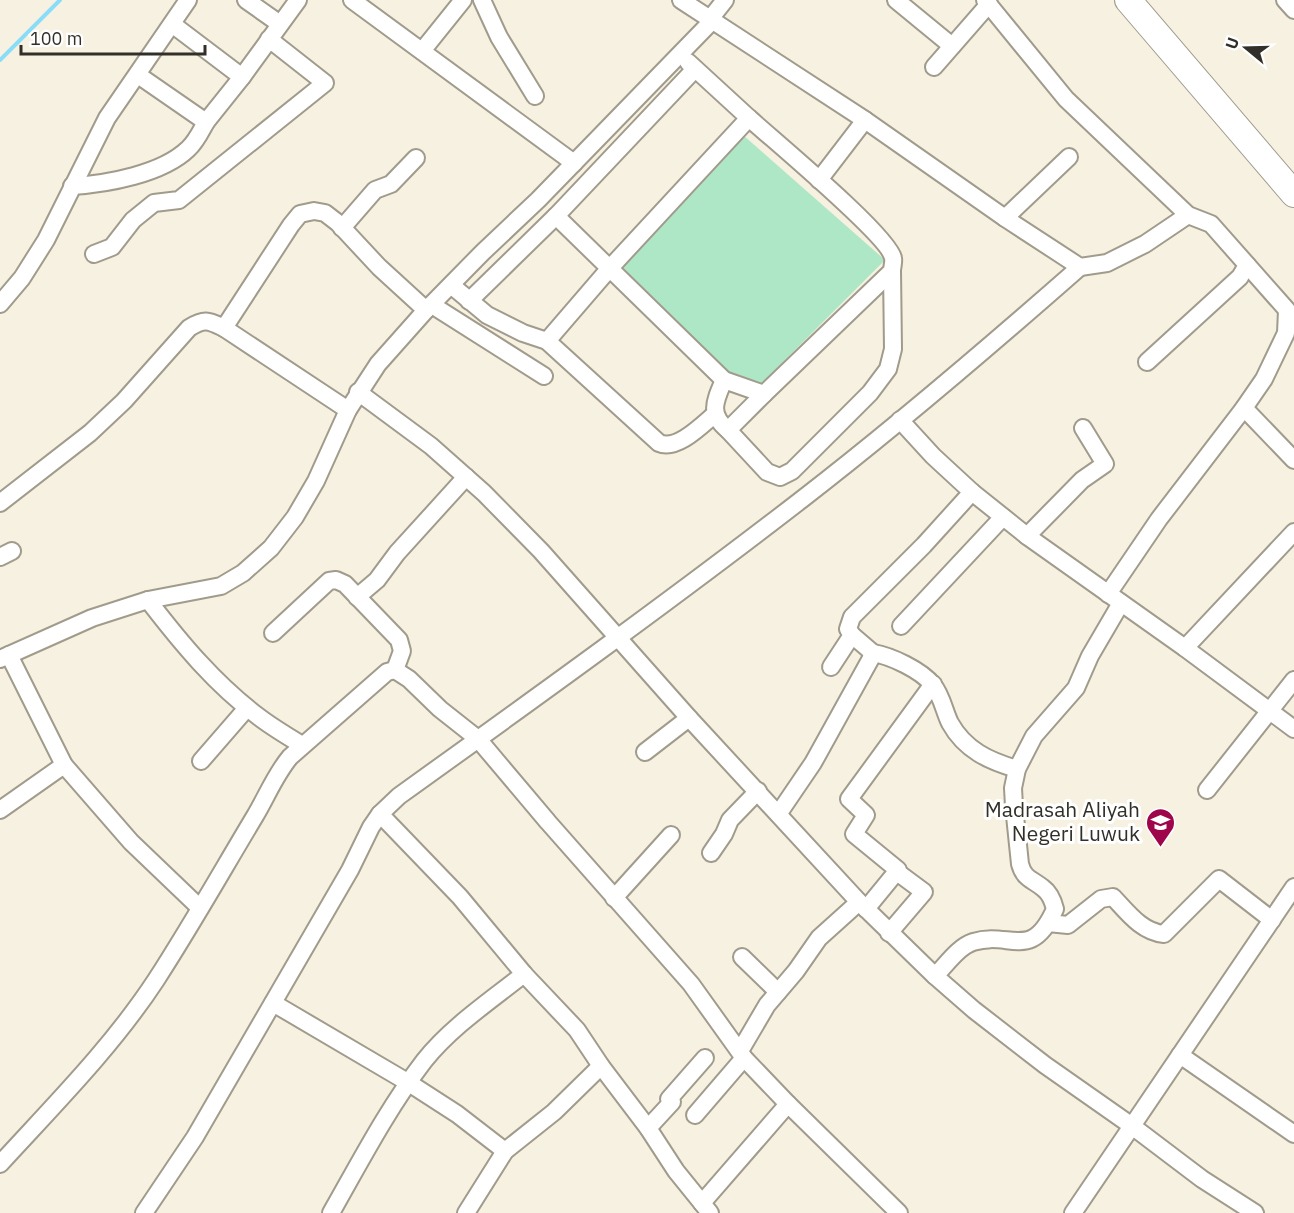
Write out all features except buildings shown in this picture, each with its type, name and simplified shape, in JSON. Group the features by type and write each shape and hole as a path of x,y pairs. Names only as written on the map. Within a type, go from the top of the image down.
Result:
{"highway":[{"path":"1128,0 1294,194"}],"street":[{"path":"0,304 22,278 34,259 107,118 188,0"},
{"path":"246,0 280,24"},
{"path":"72,186 113,181 168,164 189,148 298,0"},
{"path":"352,0 574,163"},
{"path":"422,51 463,0"},
{"path":"482,0 499,37 535,96"},
{"path":"681,0 865,120 1005,218 1080,267"},
{"path":"200,908 131,842 64,765 4,657 92,618 148,600 220,586 243,573 271,548 295,517 316,481 348,410 378,364 451,285 680,55 725,0"},
{"path":"896,0 952,46"},
{"path":"1285,0 1294,10"},
{"path":"934,67 987,2 1066,99 1188,215 1211,224 1247,265 1290,307 1290,337 1244,408 1159,519 1114,598 1076,688 1034,736 1017,769 1013,788 1020,864 1028,880 1044,889 1052,898 1055,909 1048,923 1042,931 1029,940 971,942 935,976"},
{"path":"172,24 242,77"},
{"path":"94,254 112,247 133,219 154,203 179,200 325,83 269,39"},
{"path":"680,55 819,180 885,244 893,258 893,349 888,369 870,393 792,471 780,477 767,472 729,430 719,423 715,414 716,403 724,380"},
{"path":"470,302 695,69"},
{"path":"138,75 206,122"},
{"path":"547,341 609,269 749,118"},
{"path":"819,180 865,120"},
{"path":"1005,218 1069,157"},
{"path":"342,228 375,190 391,184 416,158"},
{"path":"224,328 300,214 314,210 325,213 380,267 429,308 544,376"},
{"path":"144,1213 195,1137 380,814 399,796 617,638 801,499 900,420 1080,267 1107,263 1145,244 1188,215"},
{"path":"555,216 724,380 764,394"},
{"path":"1147,362 1240,277 1247,265"},
{"path":"729,430 892,272"},
{"path":"451,285 496,320 547,341 660,443 672,445 715,414"},
{"path":"0,503 90,433 124,401 189,328 200,321 209,321 224,328 348,410"},
{"path":"358,392 431,446 541,551 689,718 862,905 935,976 974,1010 1045,1065 1202,1179 1255,1213"},
{"path":"1244,408 1294,460"},
{"path":"900,420 933,456 1003,517 1294,729"},
{"path":"1028,536 1082,480 1105,464 1083,428"},
{"path":"357,597 377,580 397,553 466,477"},
{"path":"972,492 924,545 852,617 848,628 852,635 873,652 898,660 933,684 950,723 962,739 985,759 1017,769"},
{"path":"901,626 1003,517"},
{"path":"1185,648 1294,532"},
{"path":"273,633 329,581 336,580 345,584 399,640 402,651 394,670"},
{"path":"148,600 180,643 221,685 260,718 302,744"},
{"path":"831,668 852,635"},
{"path":"779,813 823,746 873,652"},
{"path":"0,1164 116,1037 155,981 200,908 282,767 302,744 371,683 394,670 409,679 440,709 478,739 691,984 742,1055 788,1104 899,1213"},
{"path":"1207,790 1294,680"},
{"path":"889,933 924,892 897,872 898,870 854,834 867,815 849,799 933,684"},
{"path":"201,761 247,708"},
{"path":"645,752 689,718"},
{"path":"0,810 64,765"},
{"path":"711,853 730,820 758,791"},
{"path":"380,814 460,897 524,974 577,1030 676,1171 706,1208 788,1104"},
{"path":"614,898 671,836"},
{"path":"695,1115 742,1055 767,1005 819,938 862,905 897,872"},
{"path":"1048,923 1068,925 1101,899 1113,897 1152,933 1164,934 1219,879 1272,920"},
{"path":"1073,1213 1294,887"},
{"path":"742,957 778,992"},
{"path":"331,1213 376,1135 425,1060 473,1014 524,974"},
{"path":"273,1003 409,1083 457,1114 505,1151"},
{"path":"1180,1055 1294,1134"},
{"path":"648,1128 672,1102 669,1099 705,1058"},
{"path":"466,1213 505,1151 554,1112 601,1066"}],"green space":[{"path":"743,135 885,260 750,395 620,266"}],"waterway":[{"path":"0,60 60,0"}],"place":[{"name":"Madrasah Aliyah Negeri Luwuk","path":"1161,848"}]}
